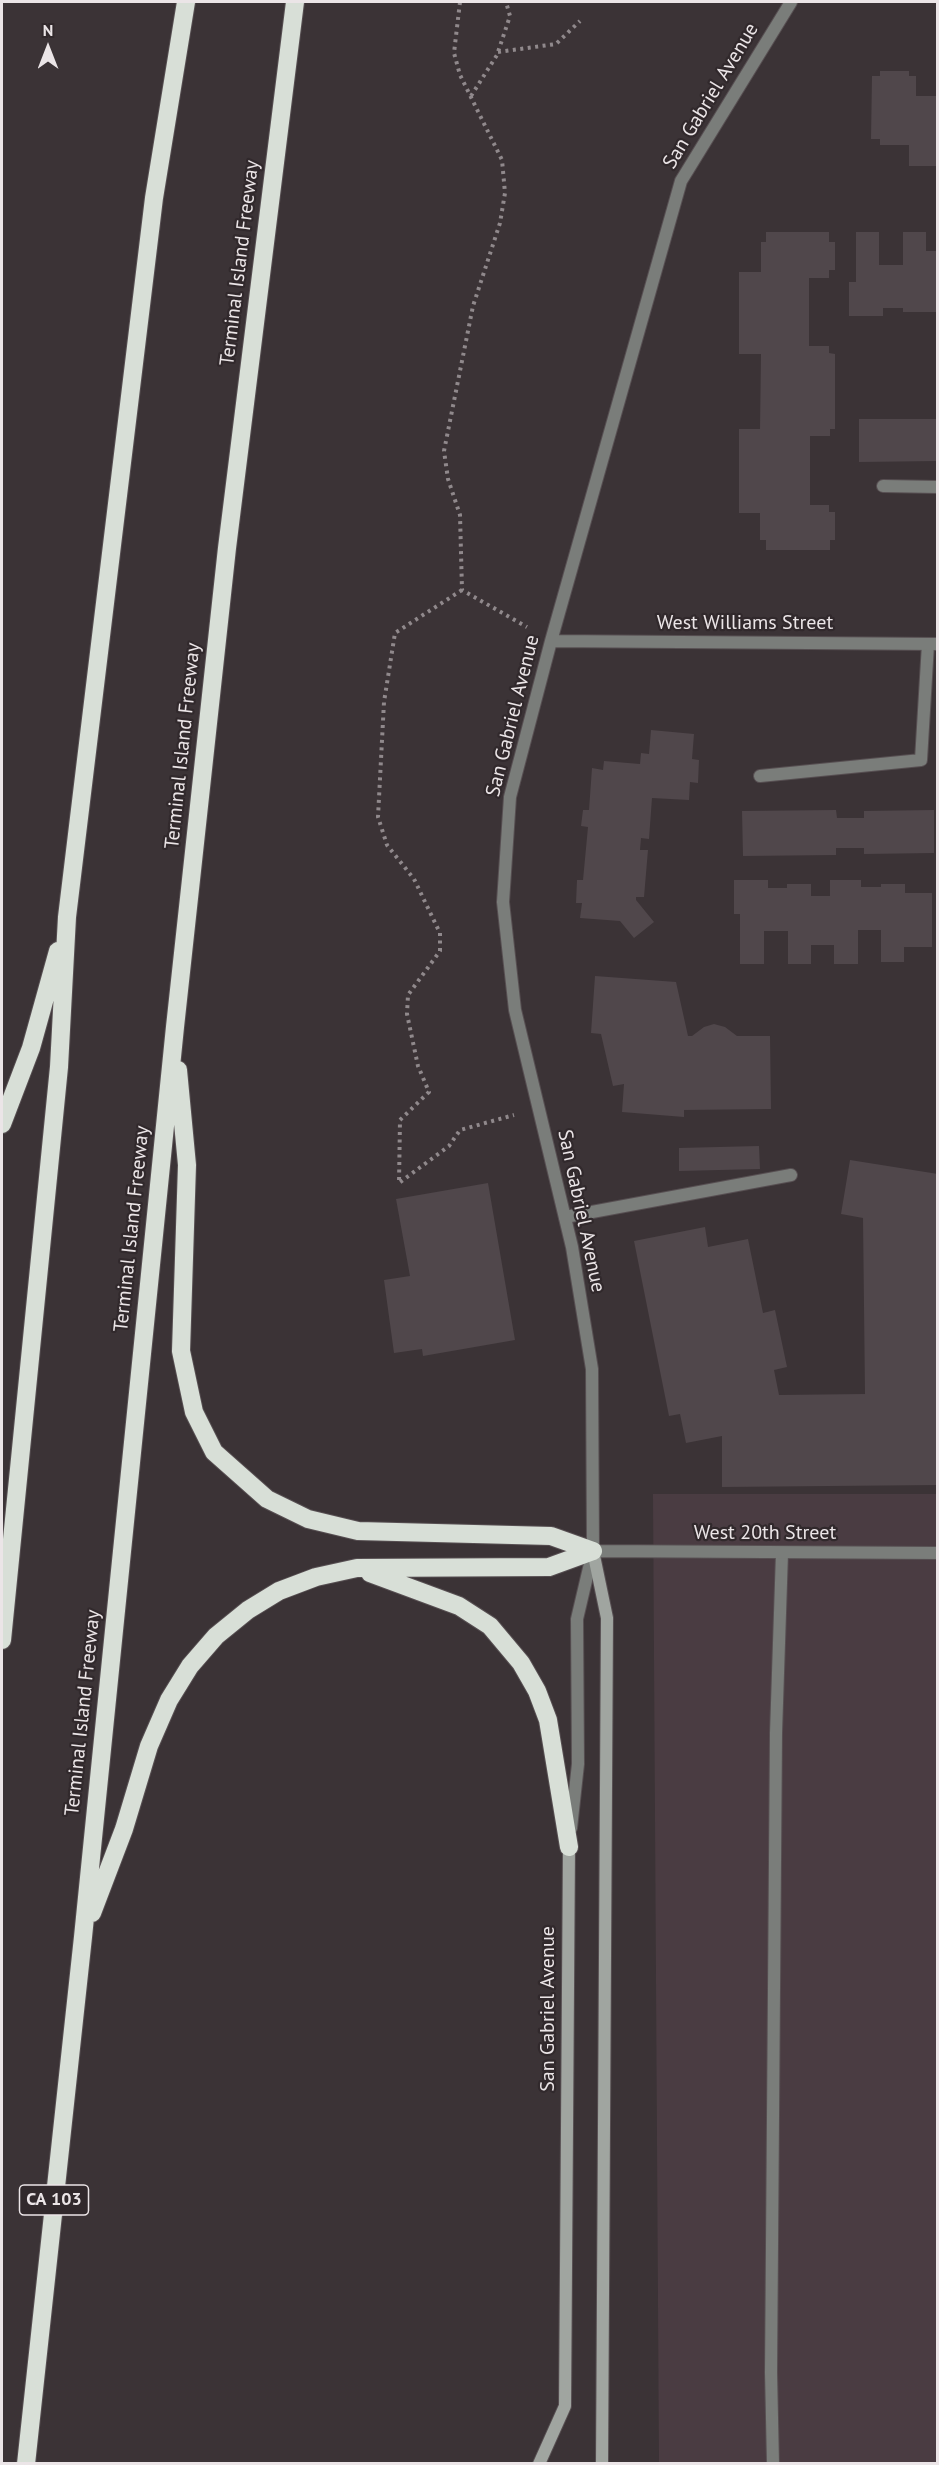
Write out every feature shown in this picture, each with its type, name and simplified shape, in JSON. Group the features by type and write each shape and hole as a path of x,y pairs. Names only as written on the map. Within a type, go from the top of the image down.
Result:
{"highway":[{"path":"2,1640 59,1067 67,917 154,198 186,2"},
{"name":"Terminal Island Freeway","path":"26,2463 227,548 295,2"},
{"path":"2,1124 31,1047 67,917"},
{"path":"175,1027 187,1166 181,1351 194,1412 214,1452 267,1499 308,1519 358,1531 551,1536 592,1551"},
{"path":"83,1937 124,1828 149,1746 169,1700 190,1666 216,1636 248,1610 271,1596 316,1577 357,1568 549,1567 592,1551"},
{"path":"357,1568 459,1606 490,1626 521,1663 537,1691 548,1720 569,1847"}],"main road":[{"name":"San Gabriel Avenue","path":"592,1551 607,1618 602,2463"},
{"name":"San Gabriel Avenue","path":"539,2463 565,2406 569,1847"}],"street":[{"name":"San Gabriel Avenue","path":"569,1847 578,1764 577,1619 592,1551 592,1369 572,1247 515,1010 503,902 510,796 551,641 681,181 792,2"},
{"path":"883,486 938,487"},
{"name":"West Williams Street","path":"551,641 933,644"},
{"path":"760,776 921,760 933,644"},
{"path":"565,1217 791,1175"},
{"name":"West 20th Street","path":"592,1551 938,1553"},
{"path":"773,2463 771,2372 776,1745 782,1553"}],"path":[{"path":"460,2 454,53 460,75 502,160 505,193 500,223 473,306 444,451 448,479 460,515 462,590"},
{"path":"471,96 498,52 510,16 506,2"},
{"path":"498,52 556,44 580,21"},
{"path":"462,590 551,641"},
{"path":"462,590 395,633 384,702 378,817 387,845 414,879 440,933 440,951 408,995 406,1014 418,1066 429,1092 400,1120 399,1183 449,1146 460,1130 539,1108"}],"shaded area":[{"path":"653,1494 937,1494 937,2463 659,2463"}],"building":[{"path":"880,71 909,71 909,76 916,76 916,96 938,96 938,166 909,166 909,145 880,145 880,139 871,139 872,76 880,76"},
{"path":"766,232 829,232 829,242 835,242 835,270 829,270 829,278 809,278 809,346 829,346 829,353 835,354 835,429 830,429 830,436 810,436 810,505 829,505 829,512 835,512 835,540 830,540 830,550 766,550 766,540 760,540 760,513 739,513 739,429 760,429 761,354 739,354 739,272 761,272 761,242 766,242"},
{"path":"856,232 879,232 879,265 903,265 903,232 926,232 926,251 938,251 938,312 903,312 903,308 883,308 883,316 849,316 849,282 856,282"},
{"path":"859,419 938,419 938,461 859,462"},
{"path":"651,730 694,734 692,759 699,760 698,783 690,782 689,800 652,798 649,839 641,838 640,850 648,850 644,897 636,897 636,900 654,922 634,938 620,921 580,918 582,903 576,903 577,880 583,880 588,827 581,826 583,810 589,810 592,768 603,770 604,761 640,764 641,753 649,754"},
{"path":"836,810 837,818 864,818 864,811 934,810 934,853 864,854 864,848 836,848 836,855 743,856 742,811"},
{"path":"734,880 768,880 768,888 787,888 787,884 811,884 811,896 830,896 830,880 861,880 861,887 905,884 905,893 932,893 932,947 904,947 904,962 881,962 881,930 858,930 858,964 834,964 834,945 811,945 811,964 788,964 788,931 764,931 764,964 740,964 740,914 734,914"},
{"path":"595,976 676,982 688,1036 714,1024 725,1027 737,1036 770,1036 771,1109 684,1110 684,1117 622,1112 624,1084 613,1086 601,1034 591,1033"},
{"path":"759,1146 760,1169 679,1171 679,1148"},
{"path":"850,1160 938,1174 938,1485 722,1487 722,1436 686,1443 680,1414 669,1416 634,1241 705,1227 708,1247 748,1239 763,1313 775,1310 787,1367 774,1370 779,1395 865,1394 863,1218 841,1214"},
{"path":"488,1183 515,1340 423,1356 422,1349 394,1353 384,1280 410,1276 396,1199"}]}
